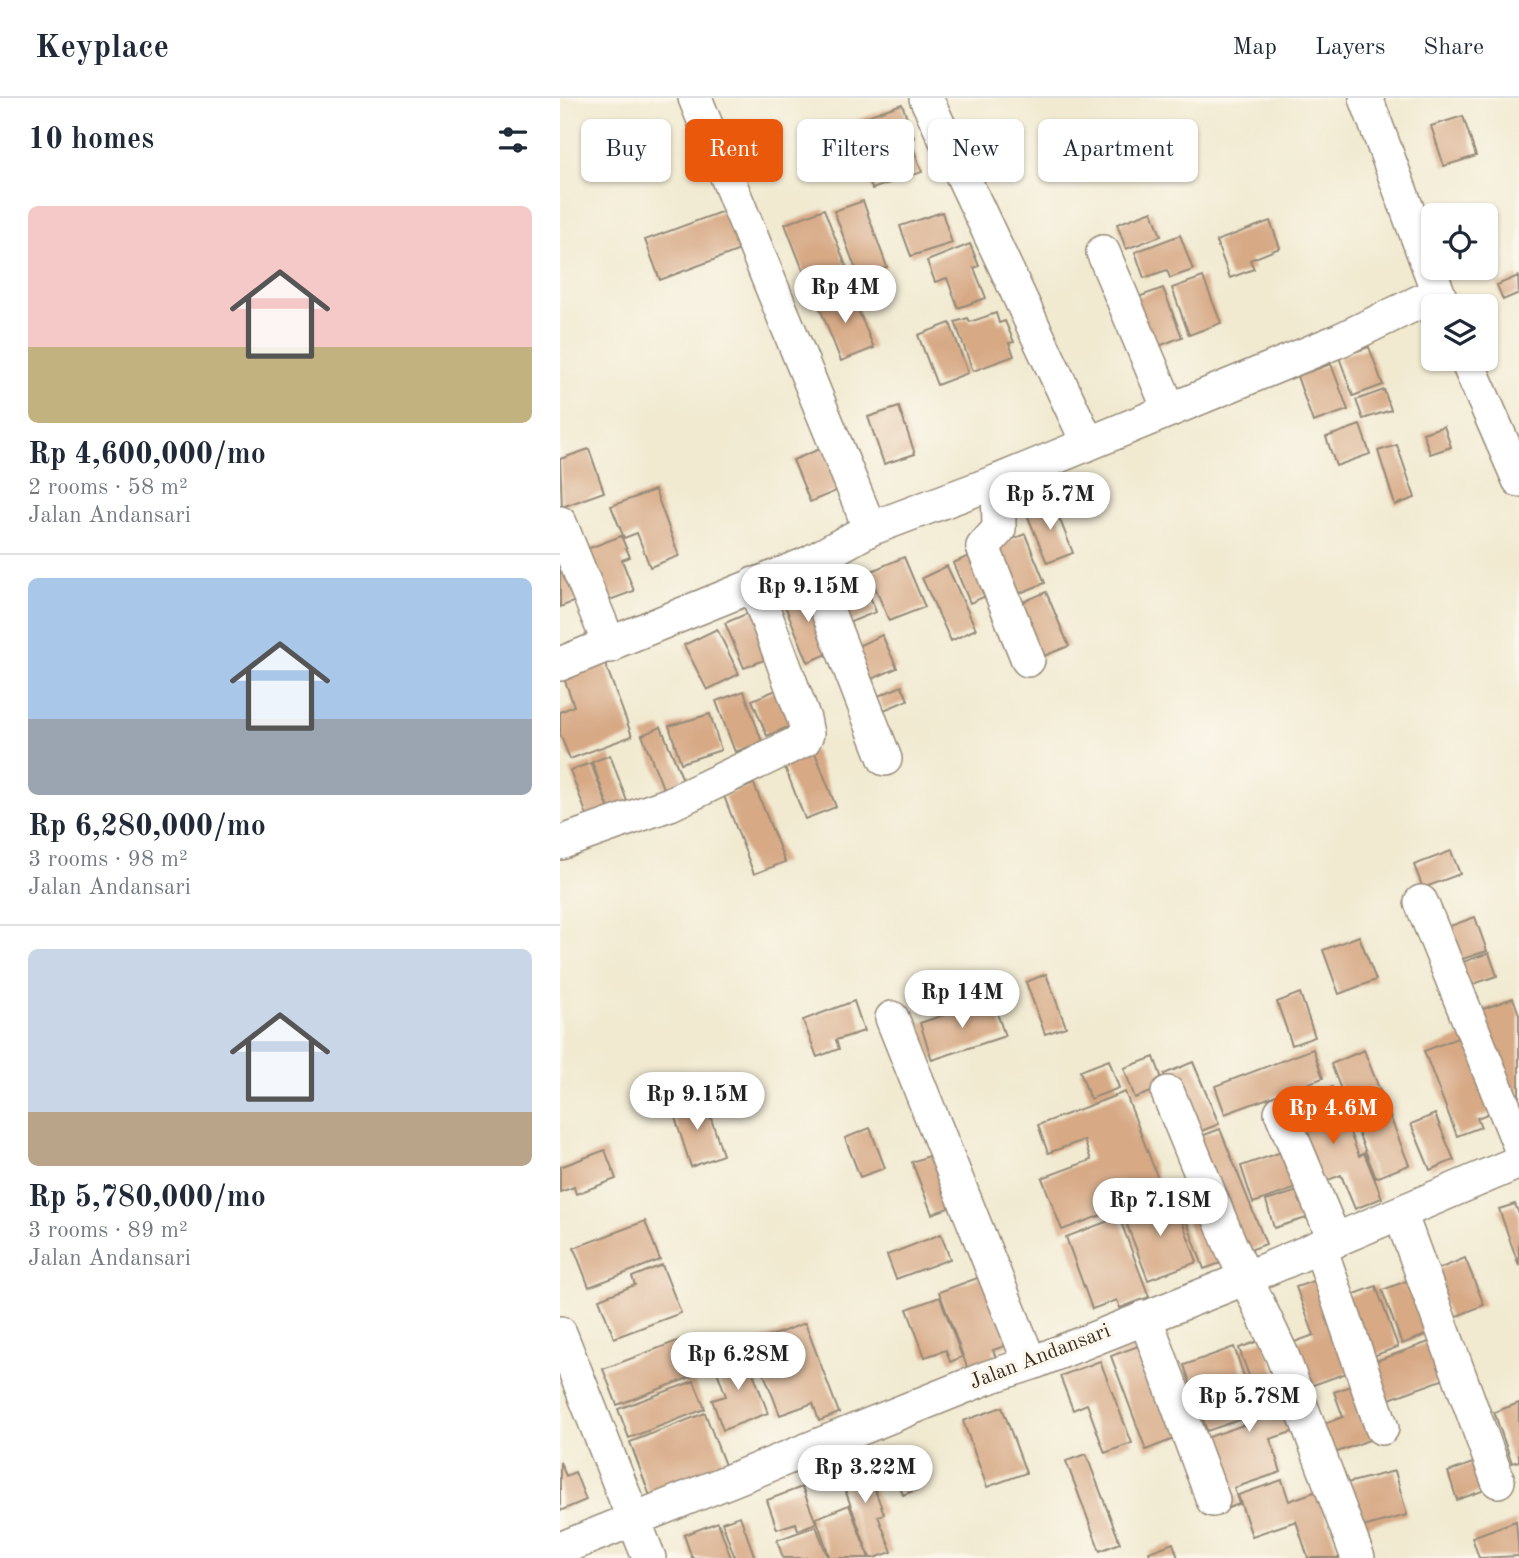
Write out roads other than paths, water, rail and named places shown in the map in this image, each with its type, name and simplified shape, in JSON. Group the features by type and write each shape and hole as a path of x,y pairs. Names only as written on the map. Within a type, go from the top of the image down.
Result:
{"street":[{"path":"695,98 870,529"},
{"path":"926,98 1088,443"},
{"path":"1366,98 1438,294"},
{"path":"1103,252 1169,409"},
{"path":"560,664 610,646 809,563 870,529 999,481 1421,308"},
{"path":"1471,371 1519,480"},
{"path":"999,481 999,528 983,547 1028,660"},
{"path":"560,523 610,646"},
{"path":"809,563 885,759"},
{"path":"560,843 670,804 804,740 807,734 804,719 754,584"},
{"path":"1421,902 1519,1144"},
{"path":"892,1018 1030,1363"},
{"path":"1168,1093 1246,1278 1282,1354 1358,1558"},
{"path":"1281,1112 1327,1244 1382,1428"},
{"name":"Jalan Andansari","path":"560,1549 986,1378 1246,1278 1519,1162"},
{"path":"1400,1213 1499,1481"},
{"path":"1145,1317 1213,1500"},
{"path":"560,1333 572,1396 649,1558"}]}
